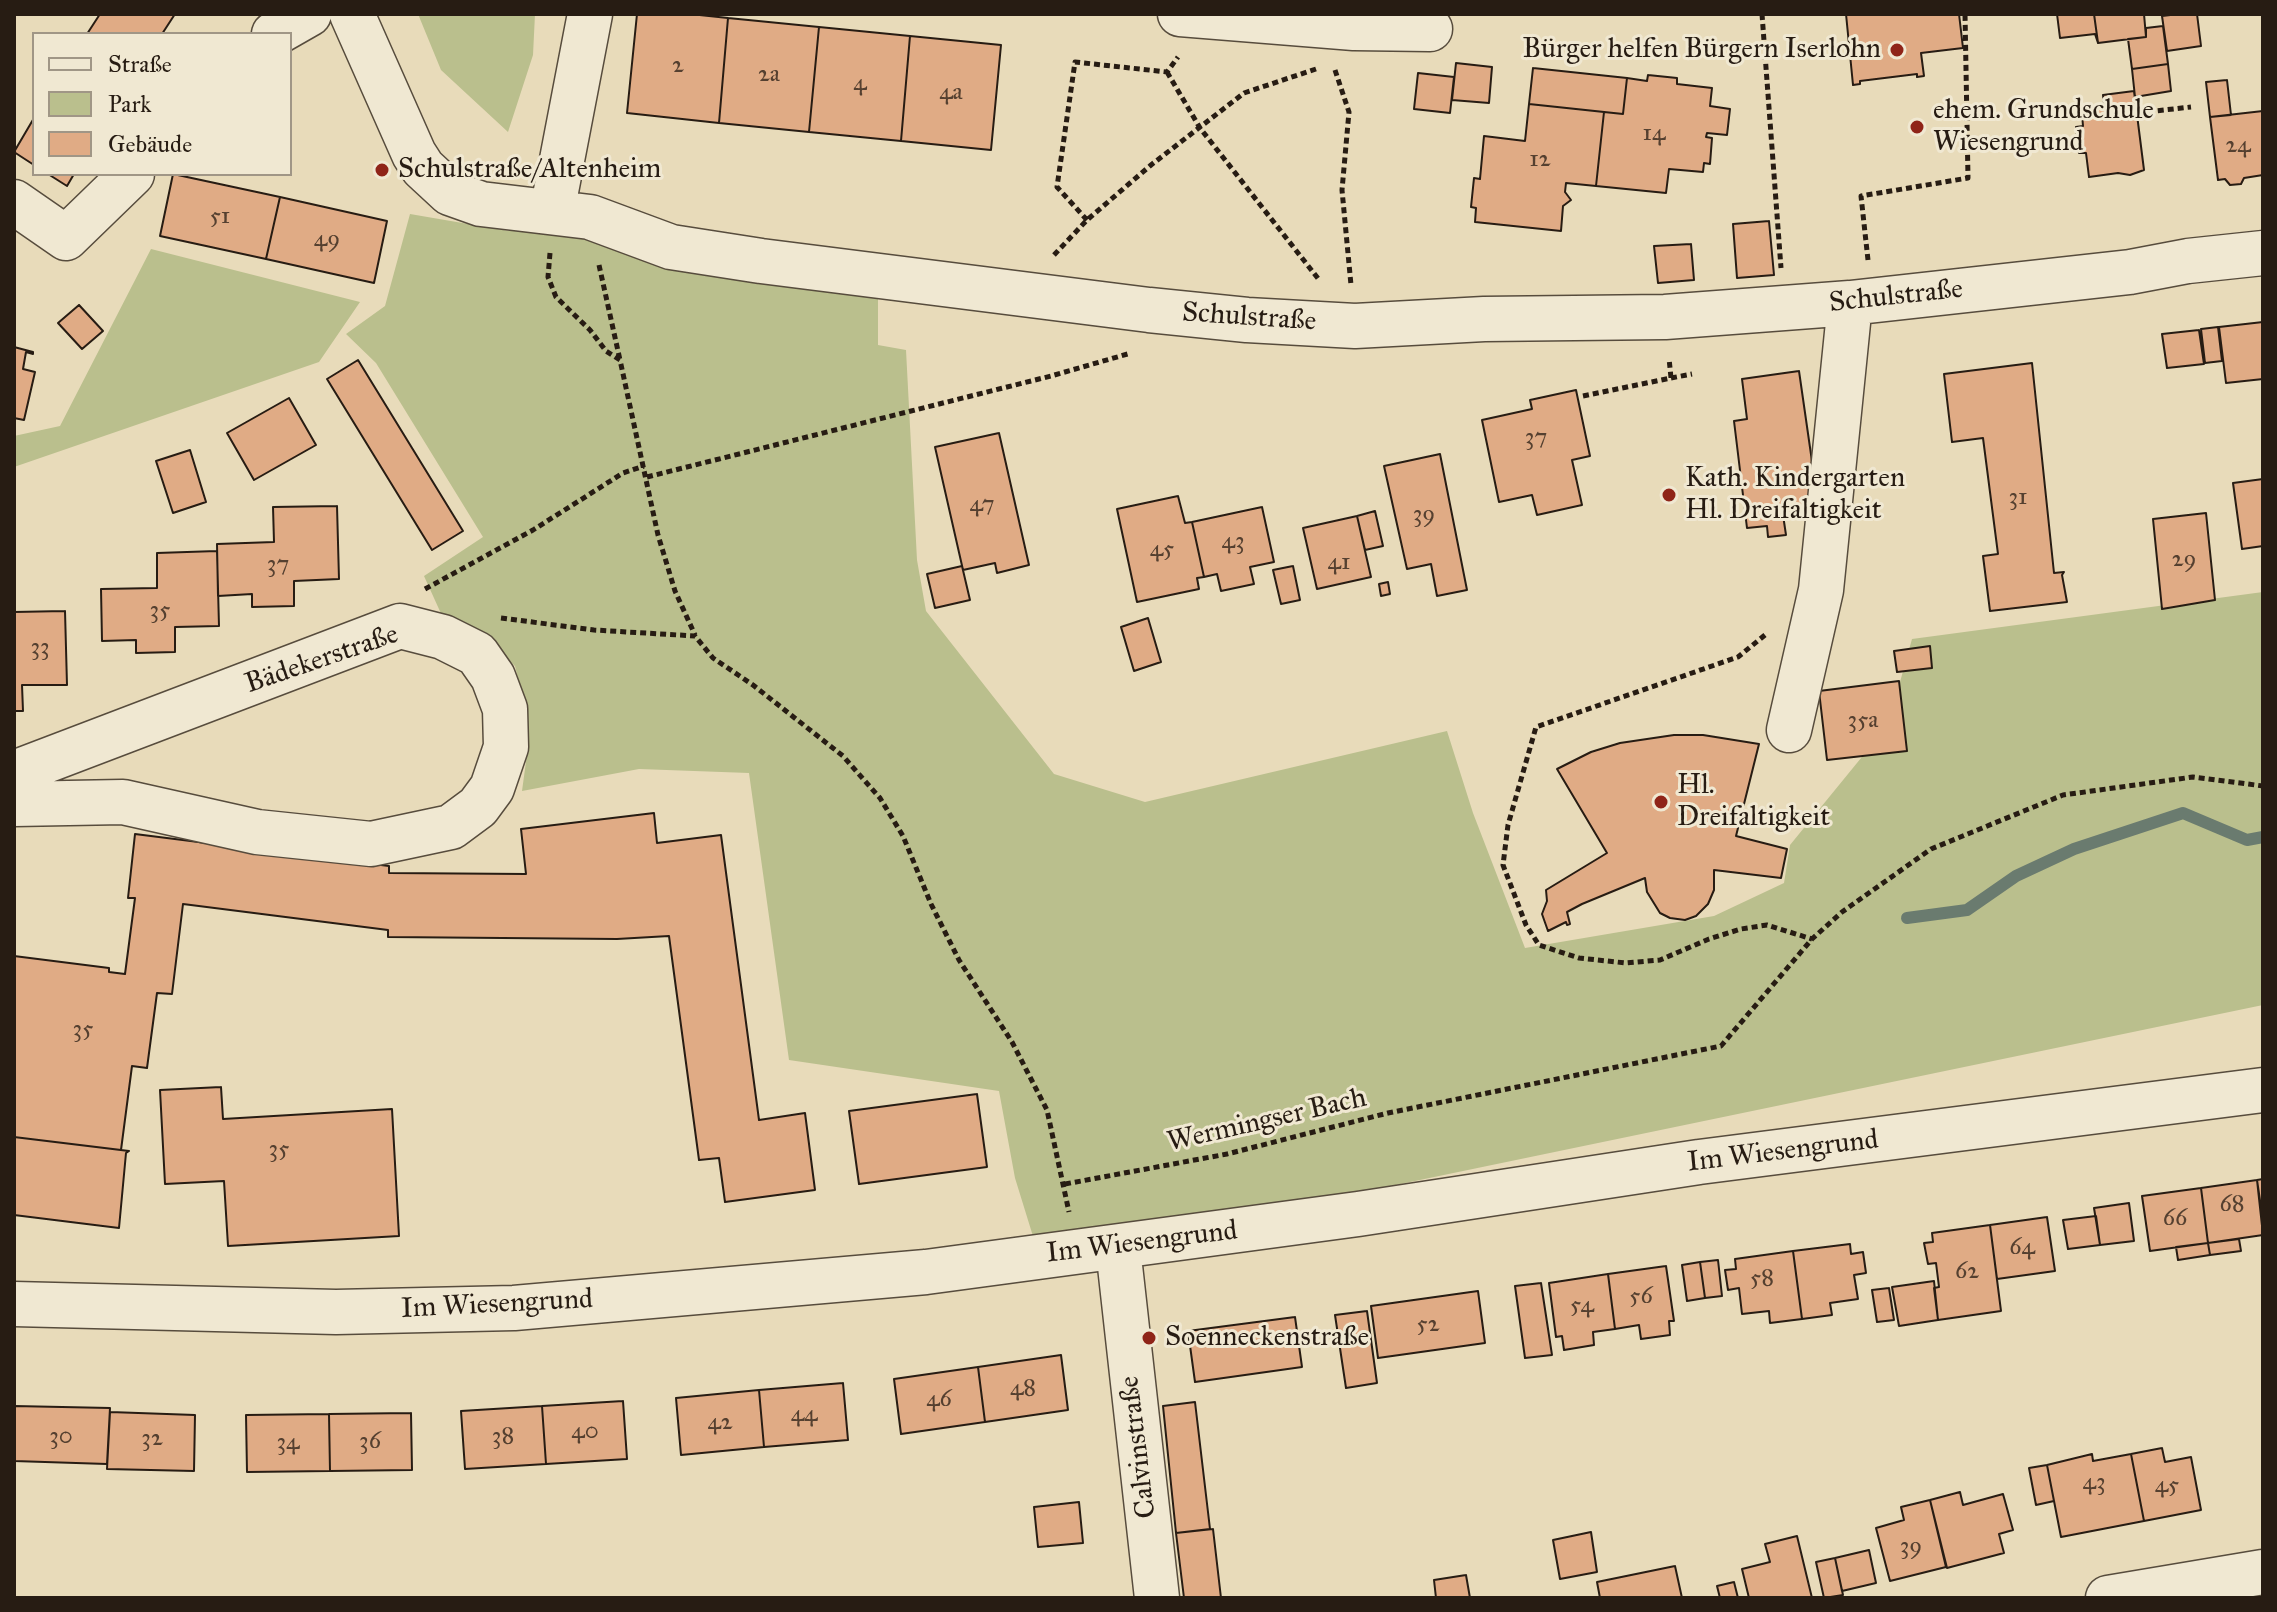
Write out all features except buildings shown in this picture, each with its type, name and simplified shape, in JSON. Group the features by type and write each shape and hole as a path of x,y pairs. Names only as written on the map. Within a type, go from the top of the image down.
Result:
{"street":[{"path":"278,32 309,14"},
{"name":"Schulstraße","path":"352,14 423,168 450,193 481,204 590,217 671,247 1017,293 1247,320 1355,326 1484,319 1665,317 1861,302 2130,272 2188,261 2263,253"},
{"path":"552,212 590,14"},
{"path":"1194,16 1343,46 1430,29"},
{"path":"14,202 66,238 130,176"},
{"path":"1789,730 1821,590 1861,302"},
{"name":"Bädekerstraße","path":"14,773 400,626 443,637 477,654 493,677 505,709 506,747 492,788 478,807 451,827 371,844 257,832 123,802 14,804"},
{"name":"Im Wiesengrund","path":"14,1304 336,1312 514,1308 926,1272 1118,1248 1699,1162 2263,1090"},
{"name":"Calvinstraße","path":"1118,1248 1157,1598"},
{"path":"2108,1598 2263,1572"}],"path":[{"path":"1762,14 1784,307"},
{"path":"1861,302 1861,196 1968,178 1965,14"},
{"path":"1167,72 1194,16"},
{"path":"1017,293 1087,220 1244,93 1343,46 1349,112 1342,190 1355,326"},
{"path":"1087,220 1057,187 1075,62 1167,72"},
{"path":"1167,72 1200,128 1355,326"},
{"path":"2118,115 2191,107"},
{"path":"552,212 548,277 556,297 590,330 606,351 620,360"},
{"path":"492,617 594,630 695,636 675,591 658,535 602,280"},
{"path":"1665,317 1671,378"},
{"path":"647,477 1037,380 1141,350"},
{"path":"1583,396 1692,374"},
{"path":"421,596 428,585 533,530 623,473 644,466"},
{"path":"1812,939 1767,925 1709,939 1660,960 1626,963 1579,958 1539,945 1526,925 1503,865 1508,825 1536,727 1738,657 1821,590"},
{"name":"Wermingser Bach","path":"695,636 713,658 753,685 843,756 880,798 903,836 931,904 959,960 1012,1042 1047,1110 1065,1184 1227,1154 1388,1113 1721,1046 1812,939 1842,912 1931,849 2063,795 2193,777 2263,786"}],"green space":[{"path":"418,14 535,14 533,55 508,132 441,70"},
{"path":"410,214 509,231 559,224 878,289 878,345 906,350 917,560 926,611 1054,774 1145,802 1447,731 1473,813 1525,948 1714,916 1784,883 1790,845 1888,725 1912,639 2263,592 2263,1005 1198,1226 1036,1246 1015,1178 999,1091 789,1060 749,773 639,769 522,791 528,747 525,708 515,666 485,638 448,629 424,576 483,537 376,363 346,334 385,306"},
{"path":"151,249 360,302 319,362 14,467 14,436 60,426"}],"waterway":[{"name":"Wermingser Bach","path":"1907,918 1967,910 2016,876 2074,849 2183,813 2247,840 2263,837"}],"place":[{"name":"Bürger helfen Bürgern Iserlohn","path":"1897,50"},
{"name":"ehem. Grundschule Wiesengrund","path":"1917,127"},
{"name":"Schulstraße/Altenheim","path":"382,170"},
{"name":"Kath. Kindergarten Hl. Dreifaltigkeit","path":"1669,495"},
{"name":"Hl. Dreifaltigkeit","path":"1661,802"},
{"name":"Soenneckenstraße","path":"1149,1338"}]}
